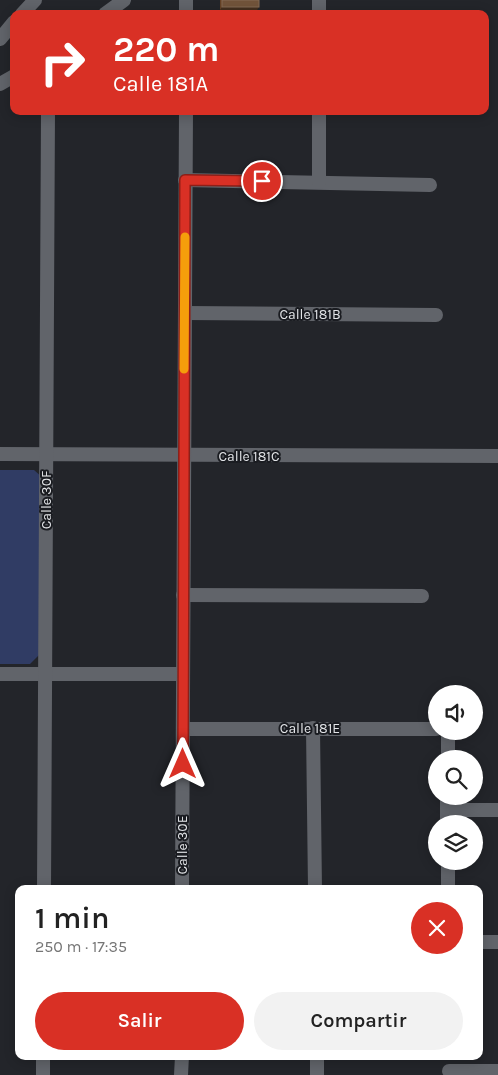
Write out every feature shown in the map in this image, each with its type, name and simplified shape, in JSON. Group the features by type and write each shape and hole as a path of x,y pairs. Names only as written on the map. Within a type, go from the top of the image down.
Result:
{"street":[{"path":"26,10 35,0"},
{"path":"110,10 124,0"},
{"path":"0,39 10,27"},
{"name":"Calle 30F","path":"44,885 48,115"},
{"name":"Calle 30E","path":"182,885 186,115"},
{"path":"319,115 319,182"},
{"path":"185,180 430,185"},
{"name":"Calle 181B","path":"185,313 436,315"},
{"name":"Calle 181C","path":"0,454 498,456"},
{"path":"184,595 422,596"},
{"path":"0,674 183,674"},
{"path":"313,728 315,885"},
{"name":"Calle 181E","path":"183,729 428,728"},
{"path":"447,810 498,810"},
{"path":"448,870 448,885"},
{"path":"483,942 498,942"},
{"path":"43,1060 43,1075"},
{"path":"182,1060 182,1075"},
{"path":"317,1060 317,1075"},
{"path":"449,1060 449,1073 498,1071"}],"shaded area":[{"path":"0,470 34,470 43,478 43,651 30,664 0,664"}],"building":[{"path":"222,0 259,0 259,7 222,7"}],"slow traffic":[{"path":"184,369 185,237"}],"route":[{"path":"183,764 185,180 262,181"}]}
